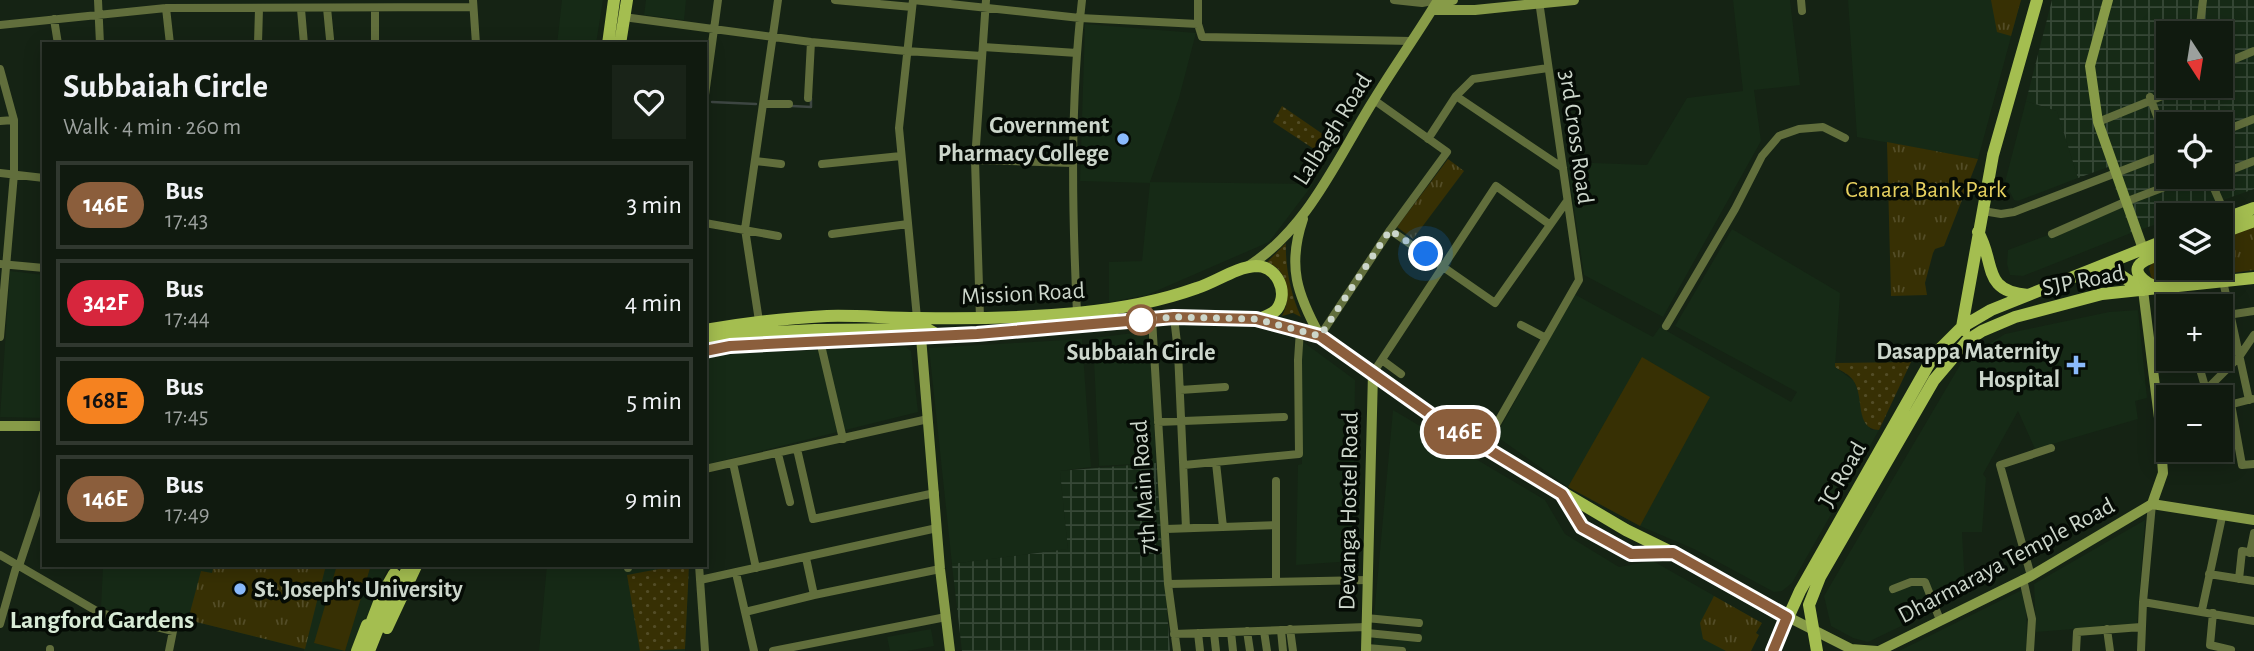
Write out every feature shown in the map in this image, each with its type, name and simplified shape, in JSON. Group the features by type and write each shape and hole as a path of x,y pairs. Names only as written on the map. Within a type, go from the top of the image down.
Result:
{"main road":[{"path":"608,42 614,0"},
{"path":"617,42 621,0"},
{"path":"617,42 626,0"},
{"path":"629,42 633,0"},
{"path":"1436,3 1453,0"},
{"path":"1436,3 1475,10 1574,0"},
{"path":"1968,340 1962,327 1978,232 1999,132 2037,0"},
{"path":"2108,0 2090,66 2098,122 2143,249"},
{"name":"Lalbagh Road","path":"1247,267 1264,256 1305,214 1436,3"},
{"path":"2233,216 2254,208"},
{"path":"1305,214 1295,240 1294,263 1304,306 1320,336"},
{"path":"2233,229 2254,221"},
{"path":"1978,232 1985,244 1990,271 1996,284 2011,292 2032,296"},
{"name":"JC Road","path":"1773,651 1800,591 1929,362 1962,327 1991,310 2032,296 2156,244"},
{"path":"2156,256 2143,261 2139,267 2139,275 2143,282 2161,288"},
{"path":"2105,265 2143,290 2158,385"},
{"path":"1247,267 1268,267 1274,271 1282,290 1277,310 1259,319"},
{"name":"Mission Road","path":"707,351 730,346 820,341 980,318 1077,313 1129,307 1201,287 1247,267"},
{"name":"SJP Road","path":"1968,340 2015,317 2102,294 2254,278"},
{"name":"Mission Road","path":"707,330 759,321 830,316 927,329 939,336 1174,317 1259,319 1320,336 1430,414 1626,530 1673,553 1787,617"},
{"path":"707,338 815,330 918,328 950,651"},
{"name":"JC Road","path":"1817,651 1809,605 1820,577 1934,380 1968,340"},
{"name":"Devanga Hostel Road","path":"1366,650 1373,373"},
{"path":"0,426 42,426"},
{"path":"2163,462 2163,473 2152,504 2254,520"},
{"name":"Dharmaraya Temple Road","path":"1787,617 1851,649 1878,651 2027,578 2152,504"},
{"path":"359,651 381,597 397,567"},
{"path":"369,651 389,601 409,567"},
{"path":"377,651 415,567"}],"street":[{"path":"98,0 100,42"},
{"path":"707,80 718,0"},
{"path":"759,321 745,229 778,0"},
{"path":"835,0 985,5 1080,18 1198,24"},
{"path":"1077,313 1073,163 1082,0"},
{"path":"1198,0 1198,24 1202,37 1411,41"},
{"path":"1394,0 1436,3"},
{"path":"1801,0 1802,11"},
{"path":"2200,21 2203,0"},
{"path":"913,2 899,128 918,328"},
{"name":"3rd Cross Road","path":"1539,2 1579,280 1546,338"},
{"path":"0,25 200,4 301,9 473,4 476,42"},
{"path":"375,42 380,5"},
{"path":"980,318 975,160 985,5"},
{"path":"166,8 170,42"},
{"path":"327,8 330,39"},
{"path":"258,42 259,9"},
{"path":"301,9 304,42"},
{"path":"631,18 811,42 906,51 1077,53"},
{"path":"54,19 58,42"},
{"path":"808,97 811,42"},
{"path":"2233,60 2254,51"},
{"path":"1428,139 1456,96 1473,79 1548,68"},
{"path":"0,69 14,120 14,174 3,264 0,337"},
{"path":"2098,122 2156,95"},
{"path":"1456,96 1563,168"},
{"path":"2150,97 2156,113"},
{"path":"1320,336 1390,230 1447,152 1374,100"},
{"path":"764,104 789,104"},
{"path":"2233,127 2254,119"},
{"path":"0,121 14,120"},
{"path":"1666,327 1735,209 1762,156 1779,136 1799,129 1823,127 1845,138"},
{"path":"822,164 901,156"},
{"path":"1983,211 2001,214 2014,212 2156,158"},
{"path":"975,160 1073,163"},
{"path":"755,161 781,164"},
{"path":"2233,169 2254,161"},
{"path":"0,173 42,178"},
{"path":"1373,373 1496,186 1549,224"},
{"path":"2052,234 2160,189"},
{"path":"1390,230 1495,303 1567,201"},
{"path":"0,218 10,219"},
{"path":"707,223 778,236"},
{"path":"832,234 908,225"},
{"path":"3,264 42,268"},
{"path":"2223,281 2224,294"},
{"path":"2233,314 2254,311"},
{"path":"1174,317 1186,528"},
{"name":"7th Main Road","path":"1152,319 1168,584 1177,651"},
{"path":"1484,446 1546,338 1521,325"},
{"path":"1184,465 1216,463 1244,457 1299,454 1297,360 1300,330"},
{"path":"2214,385 2254,335"},
{"path":"2233,339 2251,399 2233,404"},
{"path":"820,341 843,439"},
{"path":"1382,360 1401,374"},
{"path":"1180,390 1225,387"},
{"path":"2233,415 2242,466 2254,464"},
{"path":"1158,422 1284,417"},
{"path":"707,469 928,419"},
{"path":"2030,651 2032,619 2027,578 2000,465 2051,448"},
{"path":"797,449 813,519 934,493"},
{"path":"779,454 790,502"},
{"path":"733,463 757,568"},
{"path":"1216,463 1223,527"},
{"path":"1276,481 1276,581"},
{"path":"0,624 42,497"},
{"path":"2141,651 2152,504"},
{"path":"2202,610 2222,517"},
{"path":"1166,529 1276,526"},
{"path":"700,580 937,528"},
{"path":"2239,579 2242,551 2252,553 2254,533"},
{"path":"0,555 100,613 173,631 169,651"},
{"path":"806,558 814,594"},
{"path":"699,567 705,651"},
{"path":"745,612 814,594 940,569"},
{"path":"736,573 754,651"},
{"path":"2209,575 2254,581"},
{"path":"1168,584 1368,580"},
{"path":"1893,589 1911,582 1925,582 1940,620"},
{"path":"2143,602 2254,621"},
{"path":"2213,612 2210,645 2231,650"},
{"path":"773,651 946,617"},
{"path":"1174,634 1419,623"},
{"path":"1366,626 1418,638"},
{"path":"2076,651 2077,632 2141,626"},
{"path":"1290,629 1293,651"},
{"path":"2107,629 2110,651"},
{"path":"1280,630 1283,651"},
{"path":"1247,631 1250,651"},
{"path":"1264,631 1267,651"},
{"path":"1231,632 1233,651"},
{"path":"1198,633 1200,651"},
{"path":"1214,633 1216,651"},
{"path":"1366,650 1402,651"}],"shaded area":[{"path":"562,0 603,0 596,42 557,42"},
{"path":"646,0 686,0 684,20 644,15"},
{"path":"1733,0 1790,0 1800,85 1754,90 1761,141 1663,317 1584,275 1567,162 1647,165 1687,98 1743,91"},
{"path":"1848,0 2021,0 1978,159 1857,137"},
{"path":"2052,0 2254,0 2254,189 2215,203 2156,203 2156,224 2131,233 2108,167 2078,178 2057,111 2026,101"},
{"path":"1085,24 1196,33 1179,98 1150,182 1313,184 1269,242 1147,295 1109,302 1109,262 1142,261 1150,183 1080,181"},
{"path":"2026,101 2057,111 2078,178 2018,201 2014,200 2005,182"},
{"path":"2122,207 2131,233 2023,276 2010,275 2007,264 2008,250"},
{"path":"1732,229 1840,293 1835,367 1854,381 1861,398 1862,412 1871,430 1879,430 1792,583 1782,591 1774,592 1568,487 1496,436 1574,294 1653,337 1660,327 1791,402 1797,392 1675,326"},
{"path":"10,271 42,275 42,418 0,417"},
{"path":"2138,310 2147,398 2135,401 2138,419 2035,449 2018,411 1983,474 1986,478 1982,532 1962,532 1965,586 1939,596 1943,606 1868,642 1853,638 1831,626 1824,596 1963,360 2005,334 2109,312"},
{"path":"1150,331 1156,463 1099,466 1093,338"},
{"path":"1082,339 1091,467 1060,471 1068,549 952,564 929,348"},
{"path":"1302,341 1355,380 1353,561 1296,565 1298,465 1302,464 1299,363"},
{"path":"906,347 911,351 918,412 707,465 707,358 742,353"},
{"path":"1393,410 1545,500 1565,534 1619,567 1653,561 1762,623 1751,651 1373,651 1374,635 1420,639 1423,621 1374,616"},
{"path":"1156,463 1170,651 962,651 952,564 1068,549 1060,471"},
{"path":"2145,520 2137,624 2036,632 2034,584"},
{"name":"St. Joseph's University","path":"103,567 388,567 352,651 304,651 189,620 187,626 101,608"},
{"path":"547,567 689,567 685,651 539,651"},
{"path":"2022,590 2026,597 2027,651 1899,651"},
{"path":"931,629 934,646 890,651 887,637"}],"green space":[{"path":"1991,0 2021,0 2011,36 1997,32"},
{"path":"1282,106 1327,137 1317,151 1273,122"},
{"name":"Canara Bank Park","path":"1887,142 1978,159 1944,246 1935,249 1933,253 1925,283 1927,295 1891,296"},
{"path":"1448,159 1464,171 1413,239 1397,227"},
{"path":"2254,225 2254,270 2233,273 2233,233"},
{"path":"1286,243 1289,281 1301,317 1293,313 1282,316 1287,301 1286,285 1280,271 1267,262"},
{"path":"2156,260 2156,280 2180,280 2158,283 2152,279 2149,269 2152,262"},
{"path":"1642,357 1710,397 1640,526 1568,487"},
{"path":"1911,362 1879,430 1871,428 1863,418 1857,387 1847,374 1835,367 1835,363"},
{"path":"214,567 326,567 305,649 188,620 201,571 212,573"},
{"path":"336,567 370,567 345,651 314,643"},
{"path":"669,567 689,567 685,649 640,651 627,575"},
{"path":"1714,596 1762,623 1751,651 1726,651 1703,639 1700,623"}],"waterway":[{"path":"792,106 811,107 811,98"},
{"path":"712,102 756,104"}],"bus line":[{"name":"146E","path":"707,351 730,346 977,334 1174,317 1240,318 1273,322 1320,336 1430,414 1562,494 1582,527 1631,554 1673,553 1787,617 1773,651"}],"place":[{"name":"Government Pharmacy College","path":"1123,139"},
{"name":"Subbaiah Circle","path":"1141,320"},
{"name":"Dasappa Maternity Hospital","path":"2076,365"},
{"name":"St. Joseph's University","path":"240,589"}],"district":[{"name":"Langford Gardens","path":"102,619"}],"route":[{"path":"1141,320 1174,317 1256,319 1320,336 1390,230 1426,254"}]}
